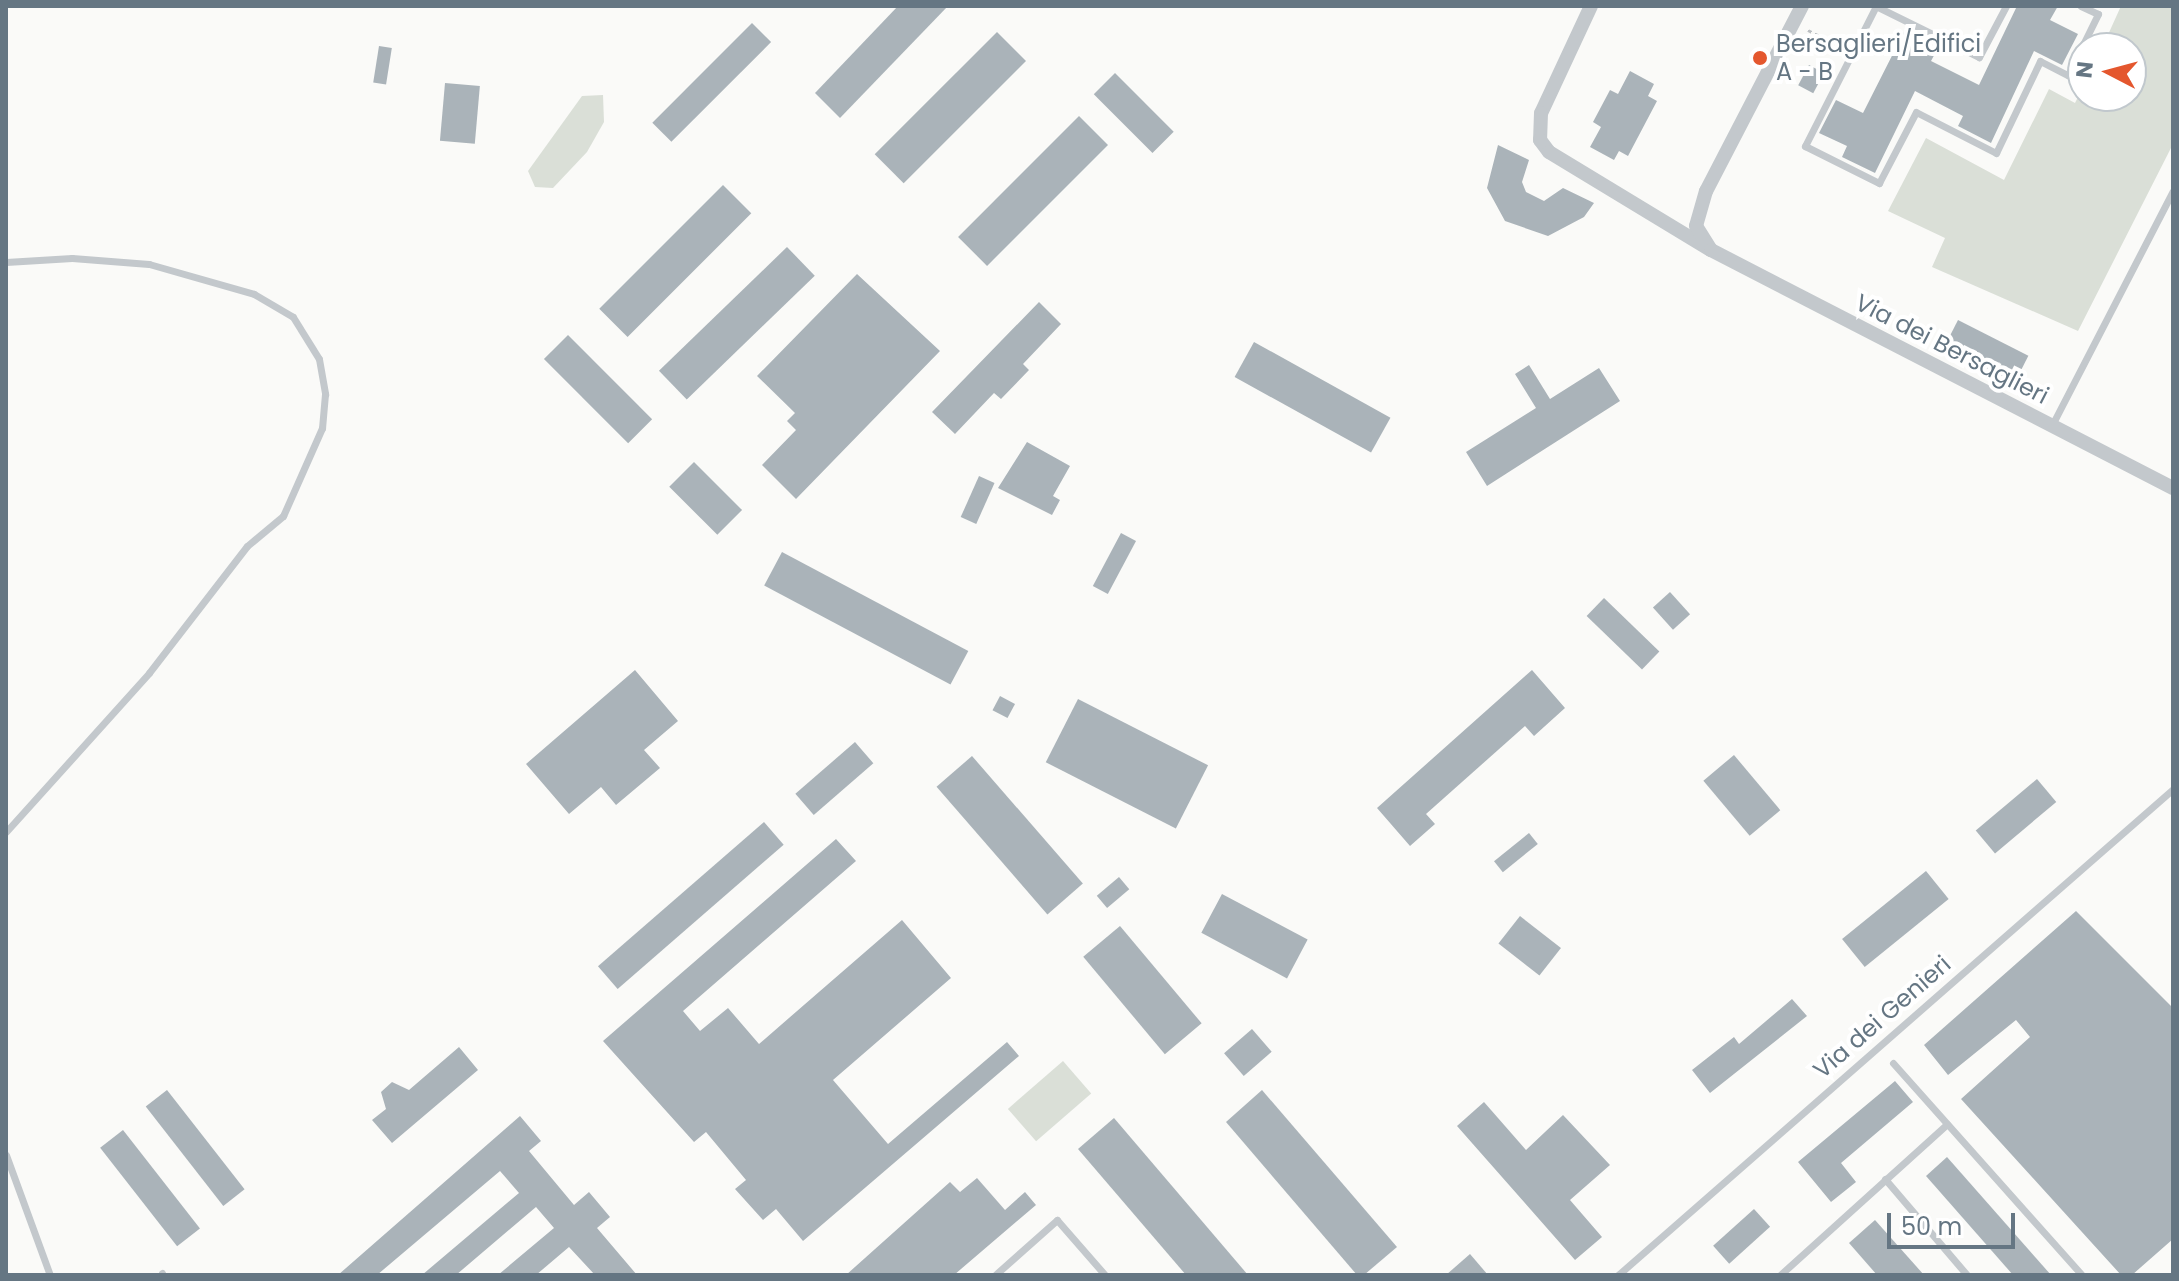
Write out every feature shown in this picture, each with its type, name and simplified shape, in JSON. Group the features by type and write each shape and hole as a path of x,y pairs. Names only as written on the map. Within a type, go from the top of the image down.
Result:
{"street":[{"name":"Via dei Bersaglieri","path":"1591,6 1541,113 1540,140 1574,168 1711,250 2173,488"},
{"path":"1711,250 1696,226 1706,191 1802,6"}],"lane":[{"path":"2006,6 1979,57 1876,6 1805,146 1879,183 1916,112 1996,153 2040,61 2068,75 2098,14 2081,6"},
{"path":"2052,425 2173,191"},
{"path":"6,262 72,258 149,264 254,294 293,317 319,359 325,394 322,428 283,516 247,546 149,673 6,832"},
{"name":"Via dei Genieri","path":"1618,1275 2173,789"},
{"path":"1893,1063 2082,1275"},
{"path":"1780,1275 1947,1124"},
{"path":"6,1155 50,1275"},
{"path":"1885,1179 1967,1275"},
{"path":"995,1275 1057,1220 1105,1275"}],"path":[{"path":"1801,27 1841,47"}],"shaded area":[{"path":"2121,6 2173,6 2173,144 2078,331 1932,267 1945,238 1888,211 1926,138 2004,180 2049,89 2067,99 2067,112 2147,112 2147,32 2109,32"},
{"path":"603,95 604,122 587,152 553,188 535,187 528,171 582,96"},
{"path":"1063,1061 1091,1093 1036,1141 1008,1109"}],"building":[{"path":"898,6 948,6 840,118 815,93"},
{"path":"2017,6 2058,6 2050,20 2074,32 2067,32 2067,55 2062,65 2034,51 1991,143 1958,126 1963,116 1915,91 1875,173 1842,157 1847,146 1819,133 1836,100 1863,113 1904,32 1937,50 1931,61 1979,85"},
{"path":"752,23 771,42 671,142 652,123"},
{"path":"997,32 1026,61 904,183 875,154"},
{"path":"379,46 392,48 386,85 373,83"},
{"path":"1809,65 1824,73 1813,93 1798,85"},
{"path":"1630,71 1654,84 1648,96 1657,101 1628,156 1619,151 1614,160 1590,147 1601,127 1593,122 1610,90 1618,94"},
{"path":"1115,73 1174,132 1152,153 1094,94"},
{"path":"445,83 480,86 475,144 440,141"},
{"path":"1079,116 1108,145 987,266 958,237"},
{"path":"1498,145 1529,160 1522,182 1526,192 1544,201 1563,188 1594,203 1584,217 1548,236 1505,221 1487,188"},
{"path":"723,185 751,213 628,337 599,309"},
{"path":"787,247 815,276 687,399 659,371"},
{"path":"857,274 940,351 796,499 762,465 796,430 787,421 795,413 757,376"},
{"path":"1039,302 1061,324 1023,364 1029,370 1001,399 994,393 955,434 932,412"},
{"path":"1958,320 2028,356 2015,383 1944,347"},
{"path":"568,335 652,419 628,443 544,359"},
{"path":"1254,342 1390,418 1371,453 1235,377"},
{"path":"1529,365 1550,399 1599,368 1620,401 1487,486 1466,452 1536,408 1515,374"},
{"path":"1027,442 1070,466 1053,496 1060,500 1052,515 998,488"},
{"path":"694,462 742,510 717,535 669,487"},
{"path":"979,476 995,483 976,524 961,517"},
{"path":"1121,533 1136,541 1108,594 1093,586"},
{"path":"782,552 968,651 950,685 764,586"},
{"path":"1670,592 1690,614 1673,630 1653,607"},
{"path":"1604,598 1659,651 1642,669 1587,616"},
{"path":"635,670 678,721 644,750 660,768 616,805 601,787 569,814 526,764"},
{"path":"1532,670 1565,708 1534,736 1525,726 1426,814 1435,824 1410,846 1377,808"},
{"path":"1000,696 1015,704 1007,718 992,710"},
{"path":"1078,699 1208,765 1176,829 1046,762"},
{"path":"855,742 873,763 814,815 795,794"},
{"path":"1734,755 1780,810 1750,836 1703,781"},
{"path":"972,756 1083,884 1047,914 937,787"},
{"path":"2037,779 2056,802 1995,853 1976,830"},
{"path":"764,822 784,845 618,989 598,966"},
{"path":"1529,833 1538,844 1503,872 1494,861"},
{"path":"836,839 856,861 683,1011 700,1031 728,1008 759,1044 902,920 951,978 833,1080 888,1144 1007,1042 1019,1056 803,1241 776,1209 763,1220 735,1189 746,1180 706,1132 694,1142 603,1041"},
{"path":"1926,871 1949,899 1865,967 1842,939"},
{"path":"1119,877 1129,889 1107,908 1097,896"},
{"path":"1222,894 1308,940 1287,978 1201,933"},
{"path":"2076,911 2173,1008 2173,1239 2132,1275 2121,1275 1961,1099 2030,1037 2016,1020 1948,1075 1924,1045"},
{"path":"1520,916 1561,948 1539,976 1498,944"},
{"path":"1120,926 1202,1023 1165,1054 1083,957"},
{"path":"1792,999 1807,1016 1710,1093 1692,1070 1734,1037 1739,1044"},
{"path":"1252,1029 1272,1052 1244,1076 1224,1053"},
{"path":"459,1047 478,1070 392,1143 372,1120 386,1109 381,1092 392,1082 409,1090"},
{"path":"1895,1081 1913,1102 1841,1163 1856,1182 1831,1202 1798,1162"},
{"path":"167,1090 245,1189 223,1206 146,1107"},
{"path":"1262,1090 1397,1247 1364,1275 1357,1275 1226,1122"},
{"path":"1484,1102 1526,1150 1563,1115 1610,1165 1570,1200 1602,1237 1575,1260 1457,1126"},
{"path":"520,1116 541,1141 529,1151 574,1205 589,1192 610,1217 597,1228 637,1275 595,1275 569,1247 536,1275 498,1275 554,1228 536,1207 456,1275 422,1275 519,1193 500,1171 377,1275 338,1275"},
{"path":"1114,1118 1248,1275 1186,1275 1078,1149"},
{"path":"123,1130 200,1229 177,1246 100,1148"},
{"path":"1947,1157 2051,1275 2013,1275 1926,1176"},
{"path":"977,1178 1005,1210 1025,1192 1036,1205 954,1275 846,1275 950,1182 960,1192"},
{"path":"1754,1209 1770,1227 1729,1264 1713,1246"},
{"path":"1875,1220 1924,1275 1877,1275 1849,1243"},
{"path":"1470,1254 1488,1275 1446,1275"}],"place":[{"name":"Bersaglieri/Edifici A - B","path":"1760,58"}]}
